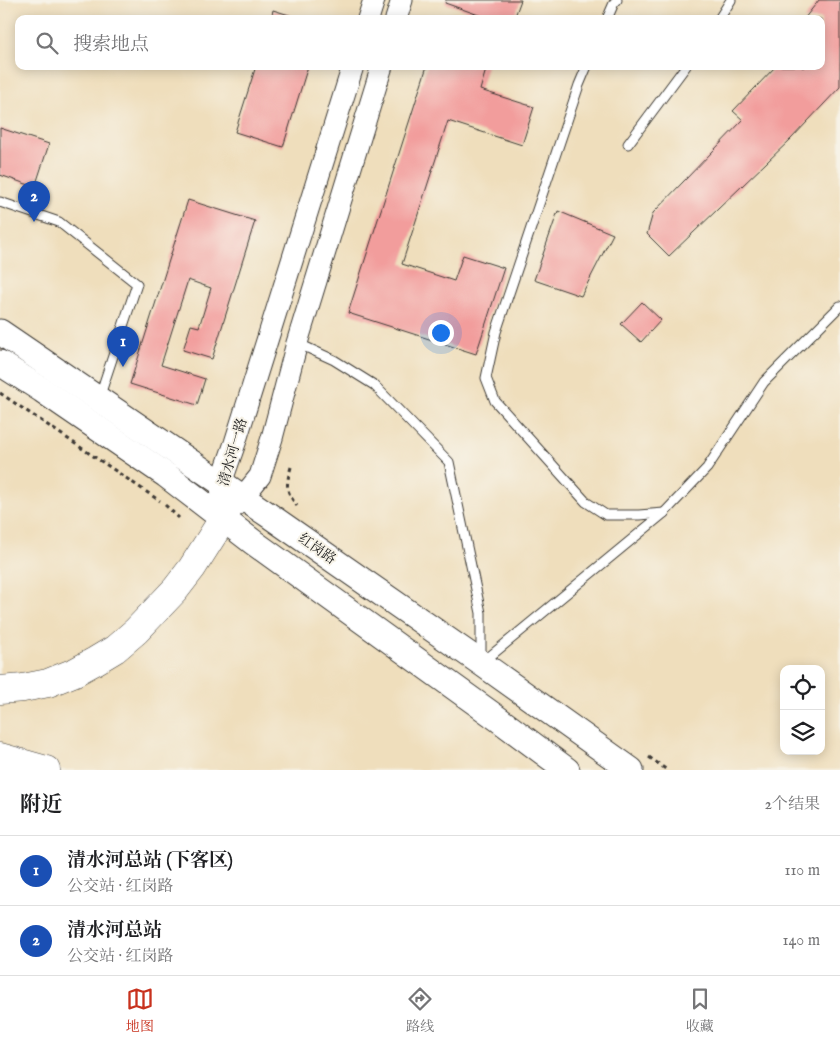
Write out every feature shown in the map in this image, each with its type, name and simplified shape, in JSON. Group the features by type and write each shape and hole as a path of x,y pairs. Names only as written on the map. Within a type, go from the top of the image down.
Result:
{"highway":[{"path":"0,690 48,683 88,665 115,649 136,632 175,590 192,568 223,519"},
{"path":"0,757 46,770"}],"main road":[{"name":"红岗路","path":"0,332 243,497 481,663 630,770"},
{"path":"0,363 151,464 223,519 567,770"}],"street":[{"path":"369,15 374,0"},
{"path":"397,15 402,0"},
{"name":"清水河一路","path":"223,519 221,483 352,70"},
{"name":"清水河一路","path":"223,519 260,476 297,343 381,70"}],"lane":[{"path":"609,15 617,0"},
{"path":"721,15 730,0"},
{"path":"585,70 496,332 486,378 495,401 586,502 606,515 664,513"},
{"path":"628,144 683,70"},
{"path":"0,202 59,222 137,284 98,400"},
{"path":"481,663 664,513 707,468 764,382 840,306"},
{"path":"297,343 334,360 374,385 449,462 481,612 481,663"}],"path":[{"path":"0,392 152,495 179,518"}],"building":[{"path":"446,0 521,0 515,15 479,15 445,3"},
{"path":"819,0 840,0 840,87 791,139 669,256 647,234 653,213 743,120 733,111 772,70 825,70 825,15 807,15"},
{"path":"273,10 289,15 272,15"},
{"path":"255,70 307,70 283,147 235,132"},
{"path":"426,70 486,70 480,90 534,107 522,145 448,121 402,264 454,281 463,255 504,268 476,354 348,313"},
{"path":"0,128 49,144 35,187 0,175"},
{"path":"188,200 255,221 212,359 183,350 191,325 199,327 211,288 188,280 161,365 205,379 197,405 130,384"},
{"path":"558,211 613,234 581,296 534,280"},
{"path":"642,302 661,320 641,342 621,324"}],"place":[{"name":"清水河总站","path":"34,222"},
{"name":"清水河总站 (下客区)","path":"123,367"}]}
